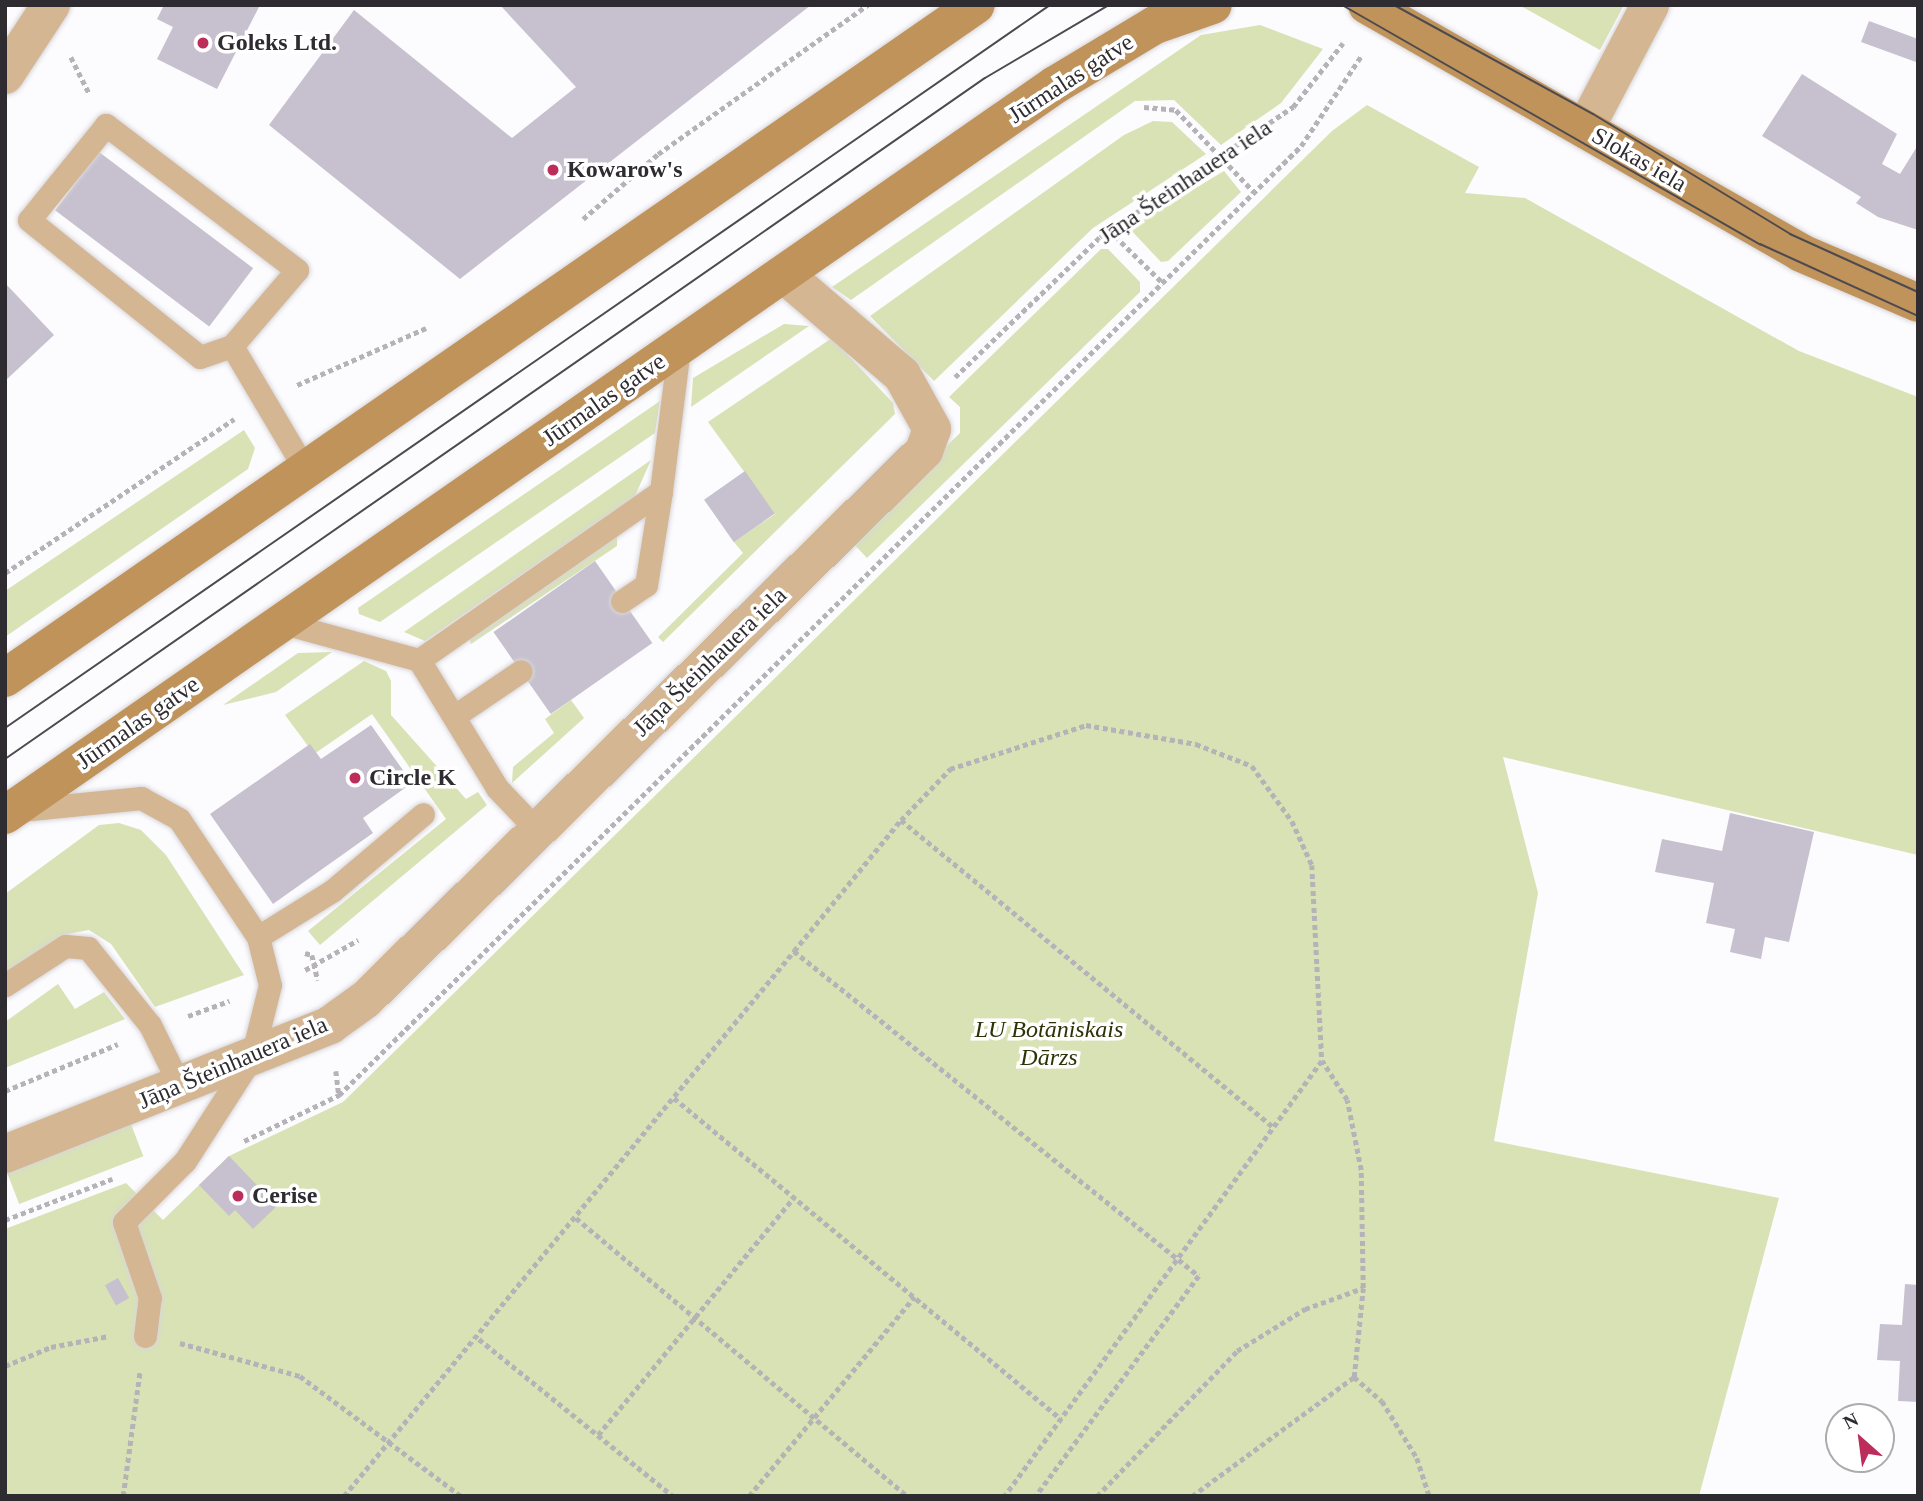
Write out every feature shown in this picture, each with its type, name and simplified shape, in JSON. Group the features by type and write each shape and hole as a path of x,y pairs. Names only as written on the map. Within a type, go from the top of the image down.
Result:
{"main road":[{"path":"5,678 976,5"},
{"name":"Jūrmalas gatve","path":"8,813 1055,85 1155,25 1213,5"},
{"name":"Slokas iela","path":"1367,5 1801,253 1918,303"}],"street":[{"path":"5,75 51,5"},
{"path":"1585,129 1650,5"},
{"path":"785,275 901,375 924,407"},
{"name":"Jāņa Šteinhauera iela","path":"5,1153 181,1088 330,1025 366,999 915,460 932,429 924,407"}],"lane":[{"path":"106,125 297,270 232,346 200,357 29,220 106,125"},
{"path":"232,346 306,471"},
{"path":"622,601 646,586 679,348"},
{"path":"419,660 661,491"},
{"path":"283,623 419,660 456,715 498,788 537,830"},
{"path":"456,715 521,671"},
{"path":"8,813 141,798 179,819 258,937 270,985 252,1057 185,1161 124,1222 150,1298 145,1336"},
{"path":"258,937 332,891 424,814"},
{"path":"5,985 65,946 95,953 150,1025 181,1088"}],"path":[{"path":"574,227 658,154 868,5"},
{"path":"69,53 106,125"},
{"name":"Jāņa Šteinhauera iela","path":"924,407 1109,230 1221,158 1293,107 1325,69"},
{"path":"1144,107 1176,110 1254,192"},
{"path":"1109,230 1164,284"},
{"path":"5,573 205,435 264,402 431,326"},
{"path":"344,1496 479,1339 901,820 950,769 1086,725 1196,744 1252,766 1292,821 1312,865 1322,1060 1347,1100 1361,1170 1363,1288 1354,1377 1192,1496"},
{"path":"901,820 1274,1128"},
{"path":"794,951 1176,1263 1199,1276 1036,1496"},
{"path":"1005,1496 1322,1060"},
{"path":"674,1098 1061,1419"},
{"path":"598,1435 794,1197"},
{"path":"576,1218 907,1496"},
{"path":"1097,1496 1237,1351 1306,1309 1363,1288"},
{"path":"749,1496 915,1297"},
{"path":"5,1366 51,1348 110,1336"},
{"path":"123,1496 145,1336 300,1376 392,1440 461,1496"},
{"path":"479,1339 673,1496"},
{"path":"1354,1377 1382,1401 1418,1458 1429,1496"}],"green space":[{"path":"1519,5 1624,5 1600,50"},
{"path":"1260,25 1323,49 1281,103 1221,145 1174,100 1135,101 851,300 832,287 1201,35"},
{"name":"LU Botāniskais Dārzs","path":"1367,105 1479,167 1465,193 1525,198 1799,351 1918,397 1918,855 1503,757 1538,893 1494,1141 1779,1198 1699,1496 5,1496 5,1229 126,1183 163,1220 229,1156 343,1102 1332,131"},
{"path":"1153,121 1172,122 1206,154 1093,228 934,381 870,316 1124,135"},
{"path":"1224,171 1241,192 1168,261 1161,262 1129,228"},
{"path":"1101,249 1108,249 1140,282 1140,292 867,558 850,540 960,433 960,407 949,397"},
{"path":"784,324 809,326 691,407 693,378"},
{"path":"832,338 893,403 895,414 663,642 658,637 743,553 734,542 775,514 708,422"},
{"path":"660,401 655,433 380,622 359,614 358,608"},
{"path":"244,430 255,448 248,469 5,637 5,591"},
{"path":"651,460 635,496 425,641 404,632"},
{"path":"611,537 617,537 617,546 471,644 469,638"},
{"path":"332,652 276,692 223,705 298,653"},
{"path":"364,661 386,671 391,681 391,715 466,799 478,792 487,805 320,945 308,931 446,819 372,714 314,754 285,715"},
{"path":"571,700 584,718 512,783 513,767 554,733 545,719"},
{"path":"119,823 141,830 166,855 244,975 155,1007 111,944 89,930 62,935 5,974 5,894 99,825"},
{"path":"58,984 75,1009 104,992 125,1019 5,1068 5,1022"},
{"path":"129,1119 143,1156 19,1204 5,1167"}],"building":[{"name":"Goleks Ltd.","path":"164,5 260,5 217,89 157,59 173,27 157,19"},
{"path":"500,5 811,5 460,279 269,125 354,10 512,138 576,87"},
{"path":"1869,21 1918,39 1918,70 1916,62 1861,42"},
{"path":"1802,74 1897,134 1882,164 1900,174 1918,145 1918,230 1878,217 1856,203 1861,197 1762,136"},
{"path":"99,152 253,268 209,326 55,210"},
{"path":"5,283 54,335 5,381"},
{"path":"745,471 775,514 734,542 704,500"},
{"path":"595,561 652,643 551,714 493,632"},
{"path":"371,725 412,783 363,818 373,833 273,904 210,814 310,744 321,759"},
{"path":"1730,813 1814,832 1789,942 1765,937 1761,959 1730,952 1735,929 1706,923 1714,883 1655,872 1662,839 1722,851"},
{"name":"Cerise","path":"229,1156 277,1206 253,1229 235,1210 229,1216 199,1185"},
{"path":"118,1278 129,1298 116,1305 105,1285"},
{"path":"1905,1284 1918,1285 1918,1402 1898,1401 1900,1361 1877,1360 1880,1324 1902,1325"}],"tram line":[{"path":"5,728 1050,5"},
{"path":"5,759 985,78 1109,5"},
{"path":"1342,5 1760,244 1918,316"},
{"path":"1394,5 1593,114 1790,234 1918,292"}],"place":[{"name":"Goleks Ltd.","path":"203,43"},
{"name":"Kowarow's","path":"553,170"},
{"name":"Circle K","path":"355,778"},
{"name":"Cerise","path":"238,1196"}]}
